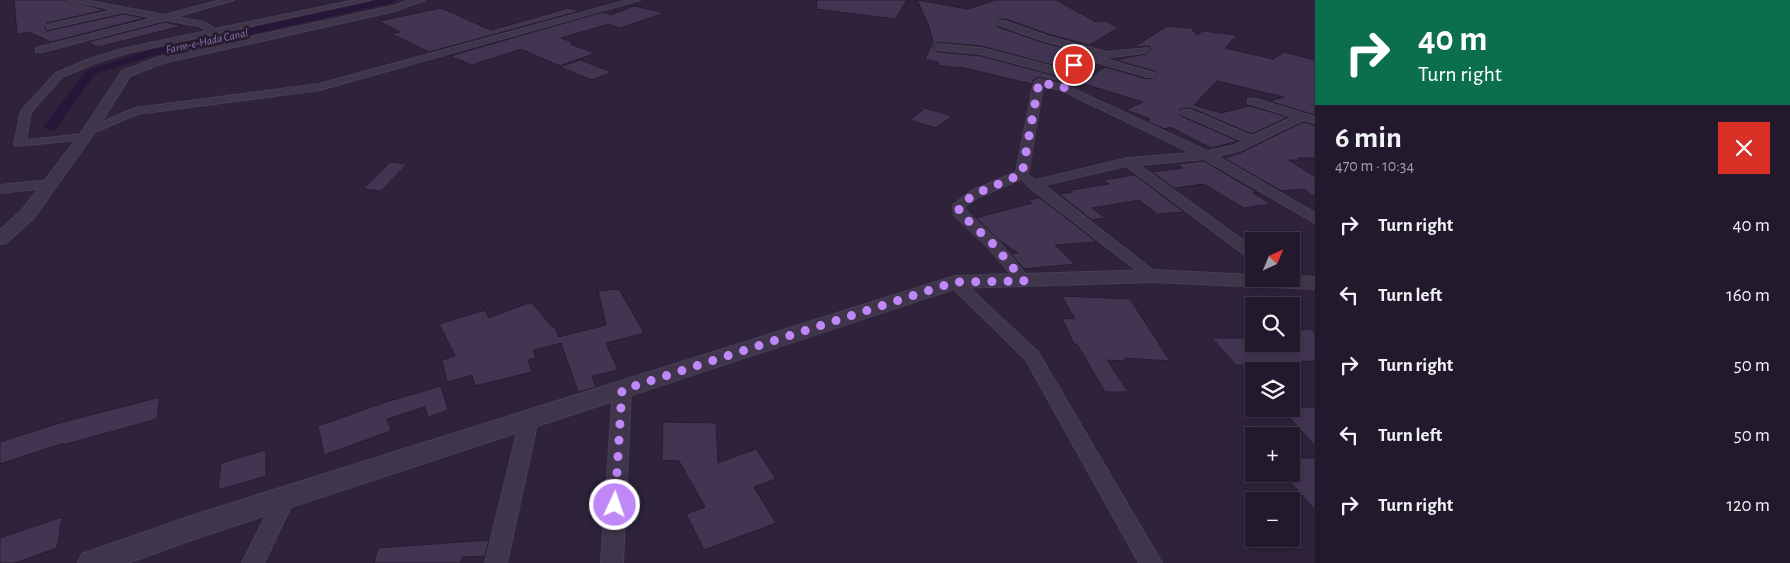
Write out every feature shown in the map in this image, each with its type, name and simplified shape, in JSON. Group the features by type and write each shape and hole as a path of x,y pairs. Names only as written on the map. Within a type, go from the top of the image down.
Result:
{"street":[{"path":"73,0 167,16 201,24 214,32"},
{"path":"39,50 230,0"},
{"path":"366,0 125,51 92,61 59,75 26,111 20,144 86,135 134,111 320,87 636,0"},
{"path":"0,239 28,214 86,135 126,74 159,60 395,8 420,0"},
{"path":"50,27 126,9"},
{"path":"1002,23 1035,36 1107,55"},
{"path":"938,47 981,51 1068,74"},
{"path":"1064,88 1068,74 1074,65 1091,58 1145,50"},
{"path":"1091,58 1151,75"},
{"path":"1022,174 1039,82 1064,88 1206,155 1315,219"},
{"path":"1252,101 1315,120"},
{"path":"1186,112 1251,140"},
{"path":"1033,184 1128,162 1206,155 1235,149 1302,116"},
{"path":"1128,162 1245,248"},
{"path":"1022,174 1152,276"},
{"path":"1022,174 975,194 959,206 959,212 994,245 1024,281"},
{"path":"0,190 50,184"},
{"path":"92,563 194,527 955,282 1152,276 1245,279"},
{"path":"955,282 1032,356 1151,563"},
{"path":"1300,282 1315,283"},
{"path":"612,563 622,390"},
{"path":"496,563 529,420"},
{"path":"253,563 285,498"}],"building":[{"path":"14,0 67,0 105,10 47,23 45,29 47,31 123,14 145,18 51,42 29,32 17,34"},
{"path":"817,0 907,0 895,19 816,9"},
{"path":"917,0 968,9 995,0 1056,0 1096,22 1106,21 1118,28 1089,45 1048,34 1006,19 998,20 998,27 1041,42 1079,52 1056,66 981,46 938,42 932,47 938,52 981,56 1061,77 1059,82 1038,77 1033,80 1032,84 960,67 938,65 939,62 925,60 933,41 928,24"},
{"path":"635,6 664,13 621,28 609,24 561,38 574,43 570,44 595,53 560,66 521,49 472,65 450,56 603,12 611,15"},
{"path":"441,8 491,30 569,8 580,11 429,52 391,34 400,32 379,21"},
{"path":"165,22 182,26 98,47 88,42"},
{"path":"1167,26 1191,28 1197,35 1203,31 1237,35 1225,48 1273,59 1284,52 1315,60 1315,115 1269,101 1284,97 1217,81 1194,105 1221,113 1250,106 1288,117 1252,134 1191,108 1180,109 1181,116 1238,141 1211,148 1170,127 1165,129 1157,126 1146,121 1150,119 1126,110 1143,102 1081,83 1105,67 1147,79 1155,78 1155,71 1115,60 1146,54 1151,50 1149,46 1134,47"},
{"path":"580,60 612,72 592,80 560,67"},
{"path":"925,108 952,116 936,128 910,120"},
{"path":"1303,122 1315,125 1315,158 1289,160 1315,177 1315,197 1303,189 1281,191 1224,158 1240,153"},
{"path":"1204,161 1258,193 1253,193 1271,204 1244,208 1204,184 1174,188 1152,172 1183,168 1177,164"},
{"path":"390,162 407,164 381,191 363,189"},
{"path":"1135,175 1184,212 1157,214 1139,200 1092,208 1105,218 1092,220 1059,194 1073,192 1071,190 1109,184 1103,180"},
{"path":"1040,198 1097,242 1055,245 1075,264 1024,269 1011,254 1018,253 1000,241 976,218 1032,203 1028,200"},
{"path":"619,289 644,333 606,343 618,370 592,376 596,387 578,392 561,343 533,350 536,358 528,360 532,372 475,386 472,375 447,382 442,360 455,356 439,324 485,310 489,318 531,302 552,327 554,326 559,337 606,325 598,291"},
{"path":"1062,296 1130,299 1170,361 1124,358 1126,361 1107,360 1128,392 1105,392 1077,344 1074,344 1062,318 1075,319"},
{"path":"1310,329 1315,333 1315,361 1245,362 1245,365 1236,365 1212,338 1245,338 1245,352 1300,352 1300,330"},
{"path":"441,386 448,410 428,417 425,407 387,419 391,431 324,455 318,426 386,402"},
{"path":"160,397 157,419 63,445 64,443 0,464 0,442 56,424"},
{"path":"1300,407 1315,407 1315,446 1289,417 1300,417"},
{"path":"663,422 716,423 718,463 756,449 776,479 754,487 776,523 704,550 686,514 705,507 679,461 662,460"},
{"path":"266,450 266,476 218,490 221,463"},
{"path":"1300,458 1315,458 1315,510 1300,492 1291,483 1300,482"},
{"path":"62,517 57,548 15,563 0,563 0,538"},
{"path":"489,540 485,556 462,557 461,563 374,563 378,548"}],"waterway":[{"name":"Farm-e-Hada Canal","path":"50,127 91,72 146,54 392,0"}],"route":[{"path":"615,505 622,390 955,282 1024,281 994,245 959,212 959,206 975,194 1022,174 1040,85 1039,82 1064,88 1068,74 1074,65"}]}
